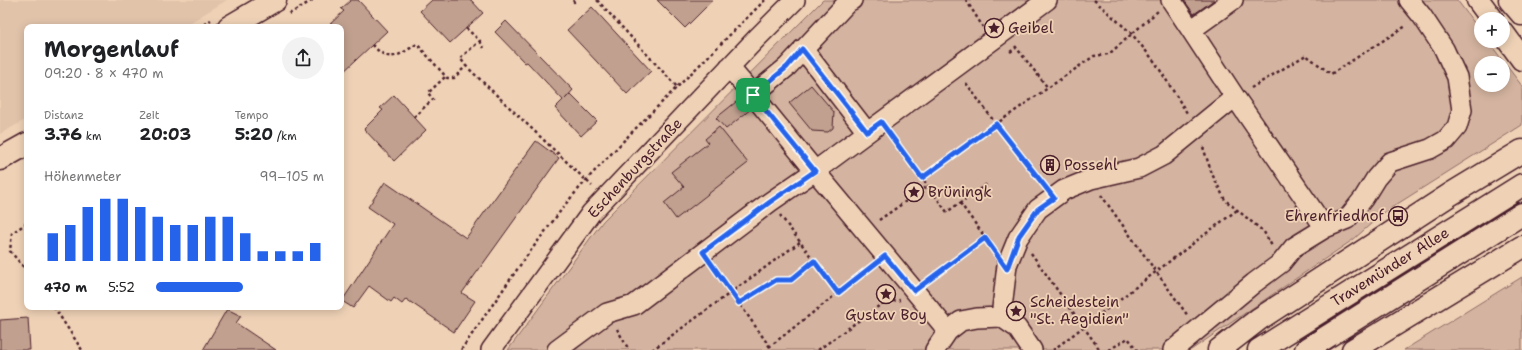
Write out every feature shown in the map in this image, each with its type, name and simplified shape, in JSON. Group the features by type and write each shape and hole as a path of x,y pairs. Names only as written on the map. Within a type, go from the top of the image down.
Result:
{"main road":[{"path":"234,24 275,0"},
{"path":"1478,0 1487,12"},
{"path":"1510,0 1522,14"},
{"path":"1510,42 1522,58"},
{"path":"0,159 24,146"},
{"path":"1219,350 1259,319 1451,194 1522,151"},
{"name":"Travemünder Allee","path":"1259,350 1522,186"},
{"name":"Travemünder Allee","path":"1306,350 1522,214"},
{"path":"1361,348 1522,247"}],"street":[{"name":"Eschenburgstraße","path":"491,350 591,213 795,0"},
{"path":"753,95 787,67 802,49 852,0"},
{"path":"557,350 607,313 634,305 770,202 815,171 1047,0"},
{"path":"1171,0 1235,97 1325,228"},
{"path":"1191,30 1233,0"},
{"path":"1173,350 1198,331 1254,283 1281,264 1294,246 1325,228 1347,219 1363,199 1376,178 1390,162 1430,149 1446,140 1457,127 1462,110 1457,77 1444,49 1422,16 1409,0"},
{"path":"802,49 874,127"},
{"path":"730,67 948,331"},
{"path":"1001,317 1007,269 1019,236 1038,209 1064,190 1091,180 1140,168 1164,155 1235,97"},
{"path":"935,350 948,331 961,321 977,318 1001,317 1017,328 1032,350"}],"path":[{"path":"597,0 677,87"},
{"path":"461,350 523,261 568,201 634,129 764,0"},
{"path":"966,0 998,36 1016,48 1048,88"},
{"path":"922,178 996,124 1094,56 1109,54 1171,0"},
{"path":"1235,97 1306,55 1331,74 1422,16"},
{"path":"466,28 480,41 484,48"},
{"path":"480,41 460,58 466,66 605,198"},
{"path":"372,45 387,57 398,56 417,44 447,78 454,78 466,66"},
{"path":"1009,52 1016,48"},
{"path":"414,117 433,99 428,94 446,76"},
{"path":"972,79 966,84 1054,198"},
{"path":"874,127 922,178 947,212 987,184"},
{"path":"1091,180 1198,331"},
{"path":"864,231 928,186"},
{"path":"770,202 838,293"},
{"path":"960,203 1007,269"},
{"path":"1052,350 1237,210"},
{"path":"24,224 12,233 10,251 24,267"},
{"path":"1019,236 1100,350"},
{"path":"818,350 883,303 901,300 985,238"},
{"path":"652,350 800,242"},
{"path":"703,252 772,350"},
{"path":"769,347 885,256"},
{"path":"739,303 776,280 791,280 814,261"},
{"path":"56,310 82,350"},
{"path":"607,313 629,350"},
{"path":"1109,350 1128,338 1137,350"}],"shaded area":[{"path":"0,0 227,0 188,24 24,24 24,121 0,134"},
{"path":"823,0 1457,0 1474,23 1474,48 1493,48 1499,56 1474,56 1474,92 1510,92 1510,70 1522,86 1522,125 1383,213 1354,239 1191,350 508,350 603,221"},
{"path":"1522,277 1522,350 1404,350"}],"building":[{"path":"351,0 358,0 387,31 344,71 344,24 330,24 344,11 341,9"},
{"path":"432,0 471,0 483,13 450,43 420,11"},
{"path":"657,0 713,0 685,28"},
{"path":"1184,0 1214,0 1194,14"},
{"path":"592,7 651,71 627,94 567,30"},
{"path":"506,21 573,90 565,99 570,94 597,121 581,136 555,108 563,100 527,62 525,63 495,32"},
{"path":"811,85 834,112 833,128 828,132 812,131 789,103"},
{"path":"394,95 426,130 394,161 364,129 383,110 380,108"},
{"path":"741,98 751,109 726,129 716,118"},
{"path":"719,127 748,163 676,219 664,203 684,187 671,172 708,143 705,139"},
{"path":"536,141 559,158 462,293 475,301 454,332 406,299 402,304 394,298 391,302 369,286 353,308 344,302 344,298 393,224 368,207 385,182 466,238"},
{"path":"226,310 229,310 241,316 236,323 276,350 203,350"},
{"path":"28,318 30,350 0,350 0,320"}],"place":[{"name":"Geibel","path":"994,28"},
{"name":"Possehl","path":"1050,165"},
{"name":"Brüningk","path":"914,192"},
{"name":"Ehrenfriedhof","path":"1398,216"},
{"name":"Gustav Boy","path":"886,294"},
{"name":"Scheidestein \"St. Aegidien\"","path":"1016,311"}],"route":[{"path":"802,49 867,132 881,122 922,178 996,124 1054,198 1038,209 1019,236 1007,265 1007,269 985,238 914,291 885,256 838,293 814,261 791,280 776,280 739,303 703,252 770,202 815,171 753,95 787,67 802,49"}]}
